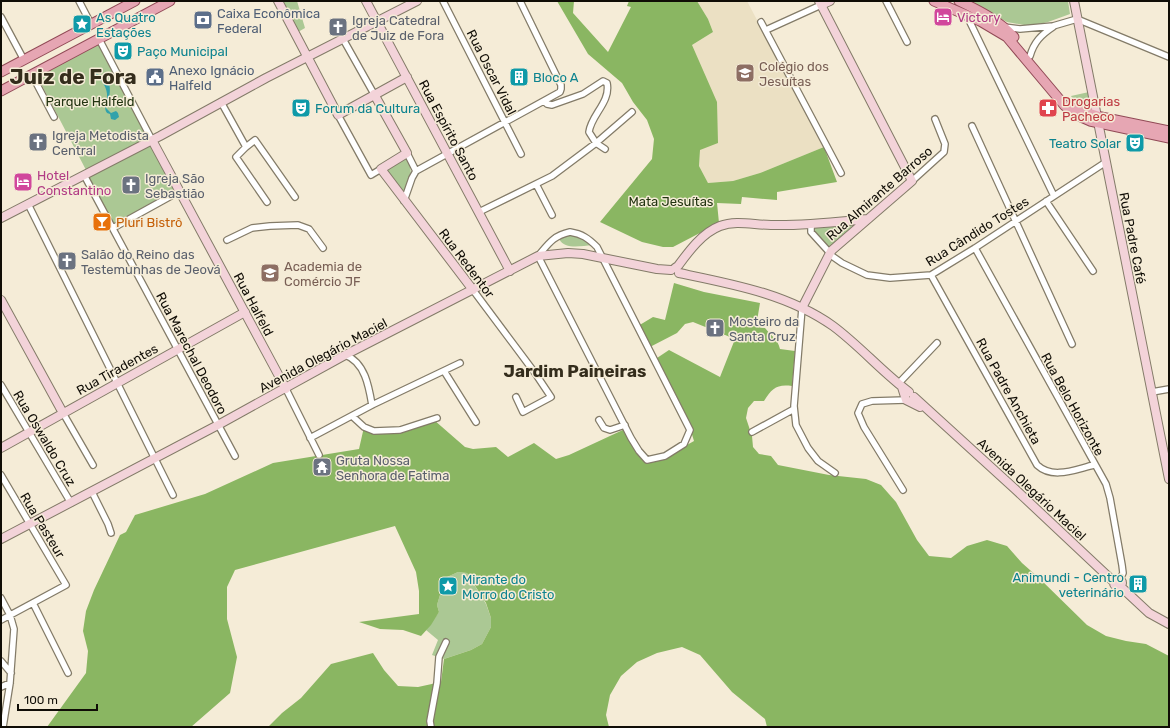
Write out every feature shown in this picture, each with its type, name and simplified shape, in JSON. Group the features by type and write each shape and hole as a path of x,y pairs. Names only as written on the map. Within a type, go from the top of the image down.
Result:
{"main road":[{"path":"1,72 135,1"},
{"path":"1,91 170,1"},
{"path":"934,1 966,14 1007,37 1065,106 1074,114 1088,120 1097,118 1169,131"},
{"path":"962,2 983,12 1004,27 1073,105 1097,118 1135,130 1169,138"},
{"path":"1135,130 1143,129 1169,135"}],"street":[{"path":"79,1 91,24"},
{"path":"278,1 371,175 406,153"},
{"name":"Rua Espírito Santo","path":"366,1 510,271"},
{"path":"1,218 152,140 307,57 417,1"},
{"name":"Rua Oscar Vidal","path":"443,1 521,154"},
{"path":"404,201 416,171 544,101 558,93 561,89 561,85 520,1"},
{"path":"766,30 820,3 830,1"},
{"path":"886,1 907,42"},
{"name":"Rua Padre Café","path":"1074,1 1169,479"},
{"path":"820,3 912,181"},
{"path":"966,14 1054,196"},
{"path":"1,17 24,60"},
{"path":"1004,27 1020,29 1053,26 1077,20 1169,57"},
{"path":"761,22 841,172"},
{"path":"1030,56 1037,40 1053,26"},
{"name":"Rua Halfeld","path":"99,39 286,389 319,455"},
{"path":"343,39 416,171"},
{"path":"32,75 54,117"},
{"path":"338,115 406,77"},
{"path":"544,101 547,104 552,105 583,94 603,81 607,82 608,90 606,98 590,125 589,132 596,143 605,149"},
{"path":"221,102 246,146"},
{"path":"479,212 536,184 564,168 632,112"},
{"name":"Rua Almirante Barroso","path":"835,473 818,461 808,448 796,425 794,408 802,308 830,252 938,158 945,149 945,144 935,119"},
{"path":"972,126 1072,344"},
{"path":"267,202 236,156 246,146 255,140 295,197"},
{"name":"Rua Cândido Tostes","path":"812,224 811,232 832,256 842,263 866,275 890,278 931,275 1106,162"},
{"name":"Rua Redentor","path":"381,169 473,290 551,397 523,412 516,397"},
{"name":"Rua Marechal Deodoro","path":"84,175 235,456"},
{"path":"536,184 552,215"},
{"path":"113,228 180,191"},
{"path":"1046,201 1093,271"},
{"path":"28,204 173,495"},
{"path":"675,270 693,247 714,229 720,226 734,223 771,225 812,224 869,218"},
{"path":"850,220 854,225 854,230"},
{"path":"227,240 252,228 270,226 298,226 309,229 324,248"},
{"path":"570,232 579,233 589,239 602,258 690,430 684,444 665,456 648,460 639,451 624,425 538,256 552,239 560,234 570,232"},
{"name":"Rua Belo Horizonte","path":"974,248 1106,484 1110,498 1123,573 1118,582"},
{"name":"Avenida Olegário Maciel","path":"1,539 286,389 345,355 538,256 568,253 583,254 675,270 758,290 802,308 828,323 900,385 909,397 932,414 1010,484 1149,612 1169,624"},
{"name":"Rua Padre Anchieta","path":"931,275 1037,465 1042,470 1054,474 1094,465"},
{"path":"1,300 93,465"},
{"name":"Rua Tiradentes","path":"1,448 245,312"},
{"path":"900,385 937,343"},
{"path":"345,355 357,363 363,374 369,390 372,405"},
{"path":"310,438 372,405 460,363"},
{"path":"444,371 476,422"},
{"name":"Rua Oswaldo Cruz","path":"1,385 71,503"},
{"path":"1152,392 1169,389"},
{"path":"903,490 864,427 858,413 862,404 872,401 909,397"},
{"path":"752,432 794,408"},
{"path":"352,416 364,427 374,431 400,430 437,418"},
{"path":"599,420 604,428 610,430 624,425"},
{"name":"Rua Pasteur","path":"1,475 66,585 33,603"},
{"path":"92,492 111,533"},
{"path":"1,598 10,615 14,629 10,683 3,727"},
{"path":"1,620 33,603 68,673"},
{"path":"431,727 430,721 437,683 439,657 446,642"},
{"path":"1,661 11,673"},
{"path":"1,687 10,683"}],"shaded area":[{"name":"Colégio dos Jesuítas","path":"697,1 747,1 824,147 760,173 733,181 708,183 699,166 700,150 692,45 713,32 708,19"}],"green space":[{"path":"281,1 297,1 305,28 298,32"},
{"name":"Mata Jesuítas","path":"557,1 574,1 573,13 608,52 631,7 627,6 629,1 697,1 708,19 713,32 692,45 717,102 718,143 700,150 699,166 708,183 733,181 760,173 824,147 837,182 777,192 777,200 742,197 741,204 717,203 719,223 673,247 663,247 642,242 600,222 652,159 654,139 647,120 633,102 622,83 588,54"},
{"path":"969,1 1068,1 1070,14 1048,22 1030,26 1007,22"},
{"name":"Parque Halfeld","path":"99,41 149,137 86,170 36,74"},
{"path":"1089,92 1092,112 1078,107 1071,96"},
{"path":"153,143 178,191 114,225 89,177"},
{"path":"405,157 411,172 403,197 387,171 389,167"},
{"path":"852,225 852,229 829,248 817,236 814,230 814,227"},
{"path":"572,235 585,239 592,245 569,246 565,245 559,239"},
{"path":"674,283 704,292 760,303 756,327 765,328 776,340 780,349 795,351 792,386 779,386 775,388 764,401 754,401 748,408 746,418 752,436 753,447 759,454 771,456 778,465 829,475 866,479 881,485 896,502 917,540 929,556 951,558 967,546 987,540 1007,546 1022,563 1087,625 1106,636 1146,644 1169,656 1169,727 767,727 765,719 732,692 700,655 682,647 657,653 637,662 621,676 610,695 606,715 609,727 268,727 282,713 301,698 331,664 373,653 384,670 398,686 418,687 441,682 444,659 471,650 482,644 491,627 491,618 486,603 467,573 458,572 445,578 437,605 439,612 431,625 421,636 403,630 380,629 359,622 419,614 419,591 416,572 395,526 235,570 227,587 227,619 237,657 230,693 191,727 47,727 86,673 88,651 83,631 86,611 94,590 120,535 126,532 135,515 205,494 273,463 359,449 364,427 394,433 434,420 465,447 473,449 496,447 508,457 534,443 556,459 569,455 625,429 644,461 664,458 694,441 686,415 657,358 669,350 720,377 735,339 693,322 685,324 677,333 648,348 638,326 653,317 665,320"},
{"path":"458,572 467,573 486,604 491,618 491,627 482,644 471,650 444,659 432,655 438,640 426,630 439,612 437,605 445,578"}],"water":[{"path":"94,72 105,78 108,82 110,93 106,108 111,113 116,111 118,113 119,117 115,120 111,119 110,114 106,111 105,107 107,94 106,90 104,84"}],"place":[{"name":"Victory","path":"943,17"},
{"name":"Caixa Econômica Federal","path":"203,20"},
{"name":"As Quatro Estações","path":"82,24"},
{"name":"Igreja Catedral de Juiz de Fora","path":"338,27"},
{"name":"Paço Municipal","path":"123,51"},
{"name":"Colégio dos Jesuítas","path":"745,73"},
{"name":"Anexo Ignácio Halfeld","path":"155,77"},
{"name":"Bloco A","path":"519,77"},
{"name":"Forum da Cultura","path":"301,108"},
{"name":"Drogarias Pacheco","path":"1048,108"},
{"name":"Igreja Metodista Central","path":"38,142"},
{"name":"Teatro Solar","path":"1135,143"},
{"name":"Hotel Constantino","path":"23,182"},
{"name":"Igreja São Sebastião","path":"131,185"},
{"name":"Pluri Bistrô","path":"102,222"},
{"name":"Salão do Reino das Testemunhas de Jeová","path":"67,261"},
{"name":"Academia de Comércio JF","path":"270,273"},
{"name":"Mosteiro da Santa Cruz","path":"715,328"},
{"name":"Gruta Nossa Senhora de Fatima","path":"322,467"},
{"name":"Animundi - Centro veterinário","path":"1138,584"},
{"name":"Mirante do Morro do Cristo","path":"448,586"}],"district":[{"name":"Juiz de Fora","path":"73,77"},
{"name":"Jardim Paineiras","path":"575,371"}]}
